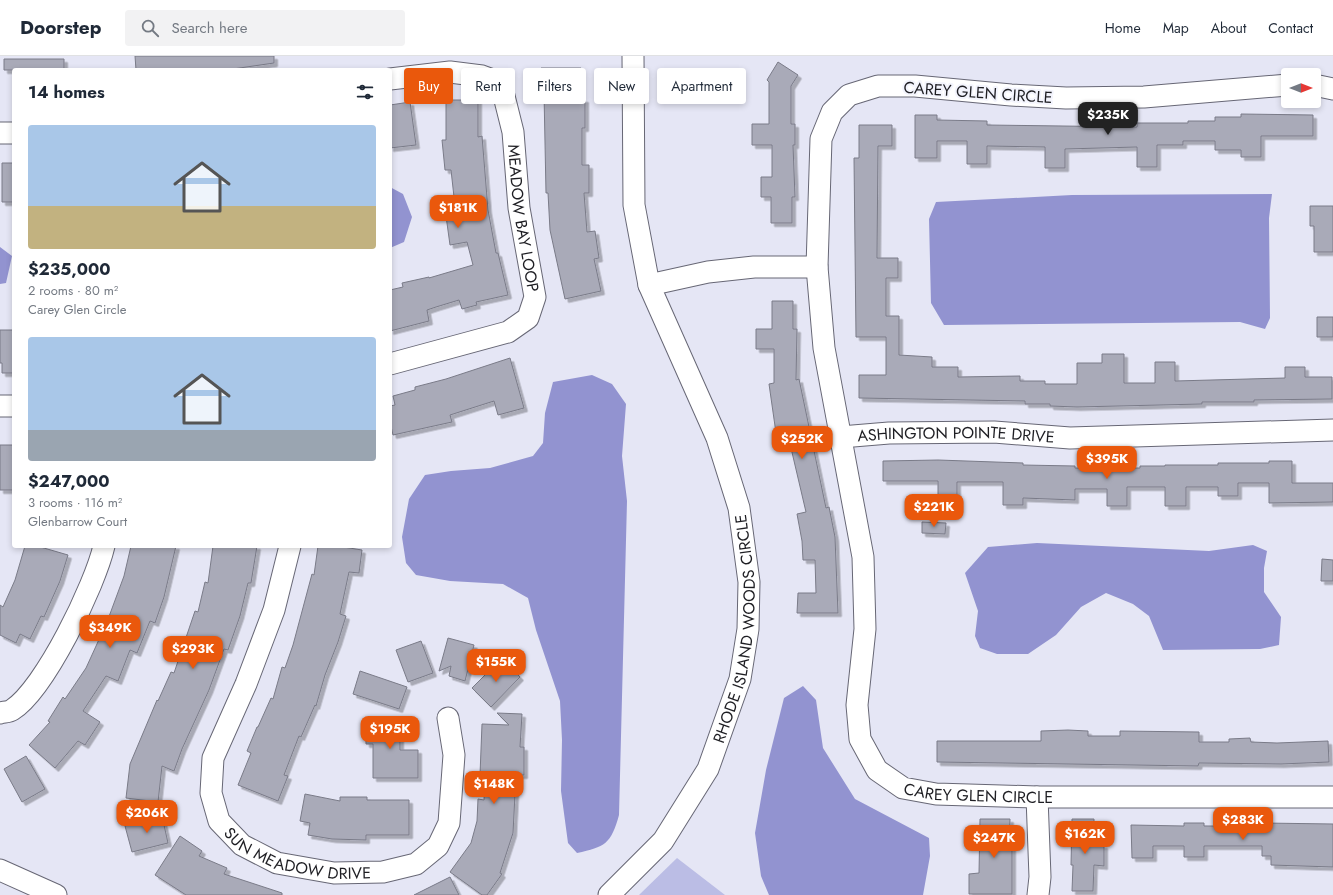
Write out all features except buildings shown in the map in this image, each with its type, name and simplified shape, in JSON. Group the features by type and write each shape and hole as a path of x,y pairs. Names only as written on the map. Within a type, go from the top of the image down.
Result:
{"street":[{"name":"RHODE ISLAND WOODS CIRCLE","path":"609,895 663,841 708,769 740,680 748,629 749,582 739,508 717,438 649,285 634,206 633,56"},
{"name":"MEADOW BAY LOOP","path":"392,79 450,72 482,76 493,80 503,92 513,132 519,208 535,297 528,318 508,332 392,363"},
{"name":"CAREY GLEN CIRCLE","path":"1281,86 1144,96 1066,98 1011,96 915,86 878,86 849,96 832,112 821,139 817,267 824,348 842,436 863,556 865,629 857,705 860,739 877,770 903,788 936,794 1037,797 1333,797"},
{"path":"1321,86 1333,89"},
{"path":"0,133 12,133"},
{"path":"649,285 708,272 754,267 817,267"},
{"path":"0,406 12,406"},
{"name":"ASHINGTON POINTE DRIVE","path":"842,436 890,433 994,432 1070,438 1333,430"},
{"path":"0,713 11,710 37,686 77,616 103,548"},
{"name":"SUN MEADOW DRIVE","path":"290,548 274,610 246,684 213,758 211,793 219,821 242,845 277,863 334,873 383,872 416,864 438,846 449,823 454,755 448,718"},
{"path":"1037,797 1040,877 1038,895"},
{"path":"0,870 56,895"}],"shaded area":[{"path":"392,188 403,194 412,217 404,242 392,247"},
{"path":"1272,194 1269,218 1270,318 1265,329 1240,322 944,325 931,303 929,219 936,202 1072,195"},
{"path":"0,247 12,256 6,283 0,284"},
{"path":"592,375 612,384 626,404 622,456 627,501 619,815 613,832 606,843 594,849 577,853 568,843 561,791 562,740 560,701 536,630 528,598 503,584 450,581 416,575 406,563 402,537 409,499 425,475 490,468 533,456 543,443 545,413 553,382"},
{"path":"1037,543 1209,551 1253,545 1267,551 1264,568 1264,592 1281,617 1279,645 1260,649 1163,650 1149,616 1133,604 1106,593 1081,607 1056,635 1028,654 997,654 980,648 975,636 978,611 965,573 988,547"},
{"path":"803,686 816,700 823,748 855,799 929,838 930,856 923,895 769,895 761,876 755,833 766,770 784,698"},
{"path":"677,858 725,895 639,895"}]}
